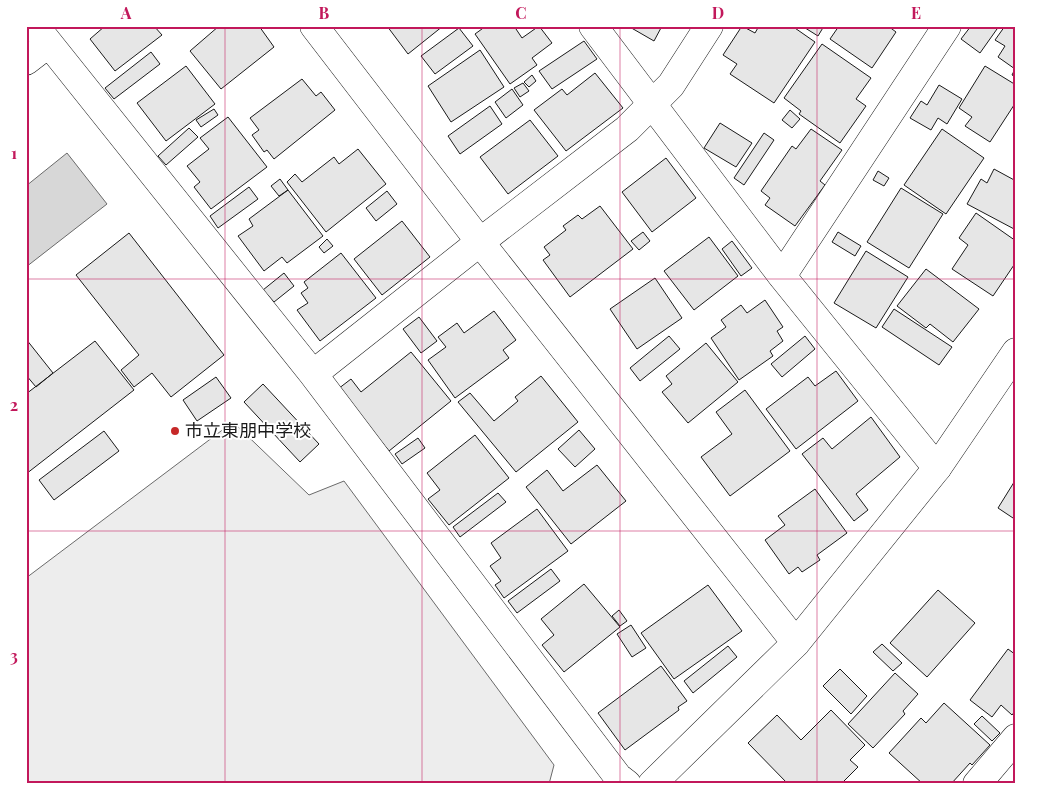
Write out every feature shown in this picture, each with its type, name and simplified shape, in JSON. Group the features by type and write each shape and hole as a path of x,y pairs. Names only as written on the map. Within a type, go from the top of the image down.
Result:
{"street":[{"path":"314,26 480,242 796,643"},
{"path":"592,26 782,276 938,468"},
{"path":"313,374 627,129 671,85 709,26"},
{"path":"782,276 946,26"},
{"path":"26,61 42,35 313,374 618,777 627,784"},
{"path":"652,784 796,643 938,468 1012,366"},
{"path":"977,784 1016,738"}],"shaded area":[{"path":"67,153 107,204 26,267 26,186"},
{"name":"市立東朋中学校","path":"233,422 309,495 344,481 554,765 549,784 26,784 26,578"}],"building":[{"path":"105,26 154,26 162,35 115,71 90,39"},
{"path":"219,26 259,26 274,47 221,89 190,51"},
{"path":"387,26 443,26 408,54"},
{"path":"486,26 514,26 522,38 539,26 552,43 532,58 537,65 510,84 475,34"},
{"path":"628,26 662,26 654,41"},
{"path":"742,26 755,33 759,26 792,26 815,42 774,103 730,74 737,64 723,55"},
{"path":"802,26 824,26 818,36"},
{"path":"839,26 888,26 896,32 872,68 830,39"},
{"path":"971,26 993,26 997,29 980,53 961,39"},
{"path":"1005,26 1016,26 1016,77 1012,75 1015,69 998,57 1005,46 995,40"},
{"path":"459,28 473,46 435,74 421,56"},
{"path":"584,41 597,59 552,89 539,71"},
{"path":"822,44 871,78 856,99 866,106 840,143 799,114 801,111 784,98"},
{"path":"480,50 504,87 451,122 428,86"},
{"path":"151,52 160,64 114,99 105,88"},
{"path":"186,66 215,104 166,141 137,103"},
{"path":"985,66 1016,85 1016,102 990,142 965,126 972,117 959,108"},
{"path":"595,73 623,108 566,151 534,110 562,89 567,95"},
{"path":"532,75 536,81 529,87 524,82"},
{"path":"302,79 316,96 321,92 335,110 274,159 267,150 264,152 252,135 259,130 250,118"},
{"path":"523,83 529,91 520,97 514,88"},
{"path":"939,85 962,99 947,124 938,118 931,130 910,118 921,101 927,105"},
{"path":"512,89 523,105 506,118 495,102"},
{"path":"490,106 502,124 460,154 448,136"},
{"path":"214,109 218,115 201,127 196,120"},
{"path":"790,110 800,119 792,128 782,120"},
{"path":"228,117 267,167 211,209 194,187 200,182 187,166 209,149 200,138"},
{"path":"530,120 558,156 508,194 480,157"},
{"path":"720,123 752,143 736,167 704,148"},
{"path":"189,128 198,137 166,165 158,156"},
{"path":"811,129 842,150 820,181 825,185 795,226 765,205 770,198 761,191 792,146 796,149"},
{"path":"942,129 984,158 946,214 904,185"},
{"path":"764,133 774,140 744,185 734,178"},
{"path":"358,149 386,184 326,232 287,182 295,174 302,182 334,157 339,164"},
{"path":"666,158 696,198 652,232 622,192"},
{"path":"994,169 1016,181 1016,230 967,204 981,179 987,183"},
{"path":"878,171 889,178 884,186 873,180"},
{"path":"280,179 288,190 279,196 271,186"},
{"path":"249,187 258,199 218,228 210,216"},
{"path":"901,188 943,214 909,268 867,242"},
{"path":"288,190 323,236 287,263 282,257 264,271 238,236 253,226 249,219"},
{"path":"387,191 397,204 376,221 366,208"},
{"path":"600,206 633,249 570,297 543,260 550,255 544,247 566,230 563,226 578,215 582,219"},
{"path":"976,213 1016,241 1016,262 993,296 952,269 968,245 959,238"},
{"path":"402,221 430,257 382,295 354,259"},
{"path":"643,232 650,241 639,250 631,241"},
{"path":"838,232 861,246 855,256 832,242"},
{"path":"129,233 224,355 171,397 152,373 134,387 121,370 139,355 76,275"},
{"path":"709,237 738,276 694,310 664,271"},
{"path":"327,239 333,246 324,253 319,247"},
{"path":"732,241 752,268 741,276 722,249"},
{"path":"866,251 908,277 876,328 834,303"},
{"path":"341,253 376,298 320,341 297,310 308,303 301,293 308,288 304,282"},
{"path":"926,269 979,309 953,342 930,324 926,328 897,306"},
{"path":"284,273 294,286 274,302 263,290"},
{"path":"655,278 682,318 637,349 610,309"},
{"path":"765,300 783,327 777,331 783,341 770,351 773,356 739,380 711,338 726,327 721,320 741,305 747,313"},
{"path":"894,309 952,347 939,365 882,327"},
{"path":"494,311 516,340 503,350 509,358 455,398 428,360 446,347 438,337 457,323 464,333"},
{"path":"419,317 437,341 421,353 403,329"},
{"path":"669,336 680,349 640,381 630,368"},
{"path":"805,336 815,349 782,377 771,364"},
{"path":"26,339 53,373 36,387 26,375"},
{"path":"95,341 134,390 26,474 26,394"},
{"path":"706,343 738,382 688,423 662,392 672,384 666,376"},
{"path":"411,352 451,401 389,451 338,389 351,379 361,392"},
{"path":"836,371 858,401 796,449 766,409 808,377 815,386"},
{"path":"541,376 578,422 516,472 458,402 470,393 494,421 518,401 515,397"},
{"path":"216,377 231,398 197,421 183,400"},
{"path":"263,384 319,444 300,462 244,402"},
{"path":"745,390 790,451 730,496 701,457 732,434 716,412"},
{"path":"871,417 900,457 856,494 868,510 854,521 802,454 823,438 832,449"},
{"path":"579,430 595,449 575,467 558,449"},
{"path":"104,431 119,451 54,500 39,480"},
{"path":"475,435 509,478 449,525 428,499 440,490 427,473"},
{"path":"418,438 425,448 402,464 395,454"},
{"path":"597,465 626,501 571,544 526,487 547,470 563,491"},
{"path":"1016,479 1016,520 998,508"},
{"path":"815,489 847,533 817,555 820,560 802,572 798,567 789,574 765,540 785,525 778,516"},
{"path":"498,493 506,502 460,537 453,527"},
{"path":"537,509 568,551 504,598 495,585 501,581 490,566 501,558 491,543"},
{"path":"551,569 560,581 517,613 508,601"},
{"path":"584,584 620,627 564,672 542,645 554,635 541,619"},
{"path":"708,585 742,631 674,679 641,633"},
{"path":"938,590 975,623 927,677 890,643"},
{"path":"619,610 627,621 620,626 612,616"},
{"path":"631,625 646,648 632,657 617,634"},
{"path":"882,644 902,663 893,671 873,652"},
{"path":"728,646 737,657 693,693 684,681"},
{"path":"1008,649 1016,655 1016,710 1012,715 1001,705 992,717 970,700"},
{"path":"661,666 687,701 678,707 679,710 625,750 598,713"},
{"path":"840,669 867,696 851,714 823,686"},
{"path":"895,673 918,694 903,711 905,714 873,748 848,724"},
{"path":"944,703 990,745 951,784 923,784 889,753 921,718 926,723"},
{"path":"831,710 865,745 850,760 858,767 841,784 788,784 748,743 777,715 801,740"},
{"path":"982,716 1000,733 992,741 974,724"}],"place":[{"name":"市立東朋中学校","path":"175,431"}]}
